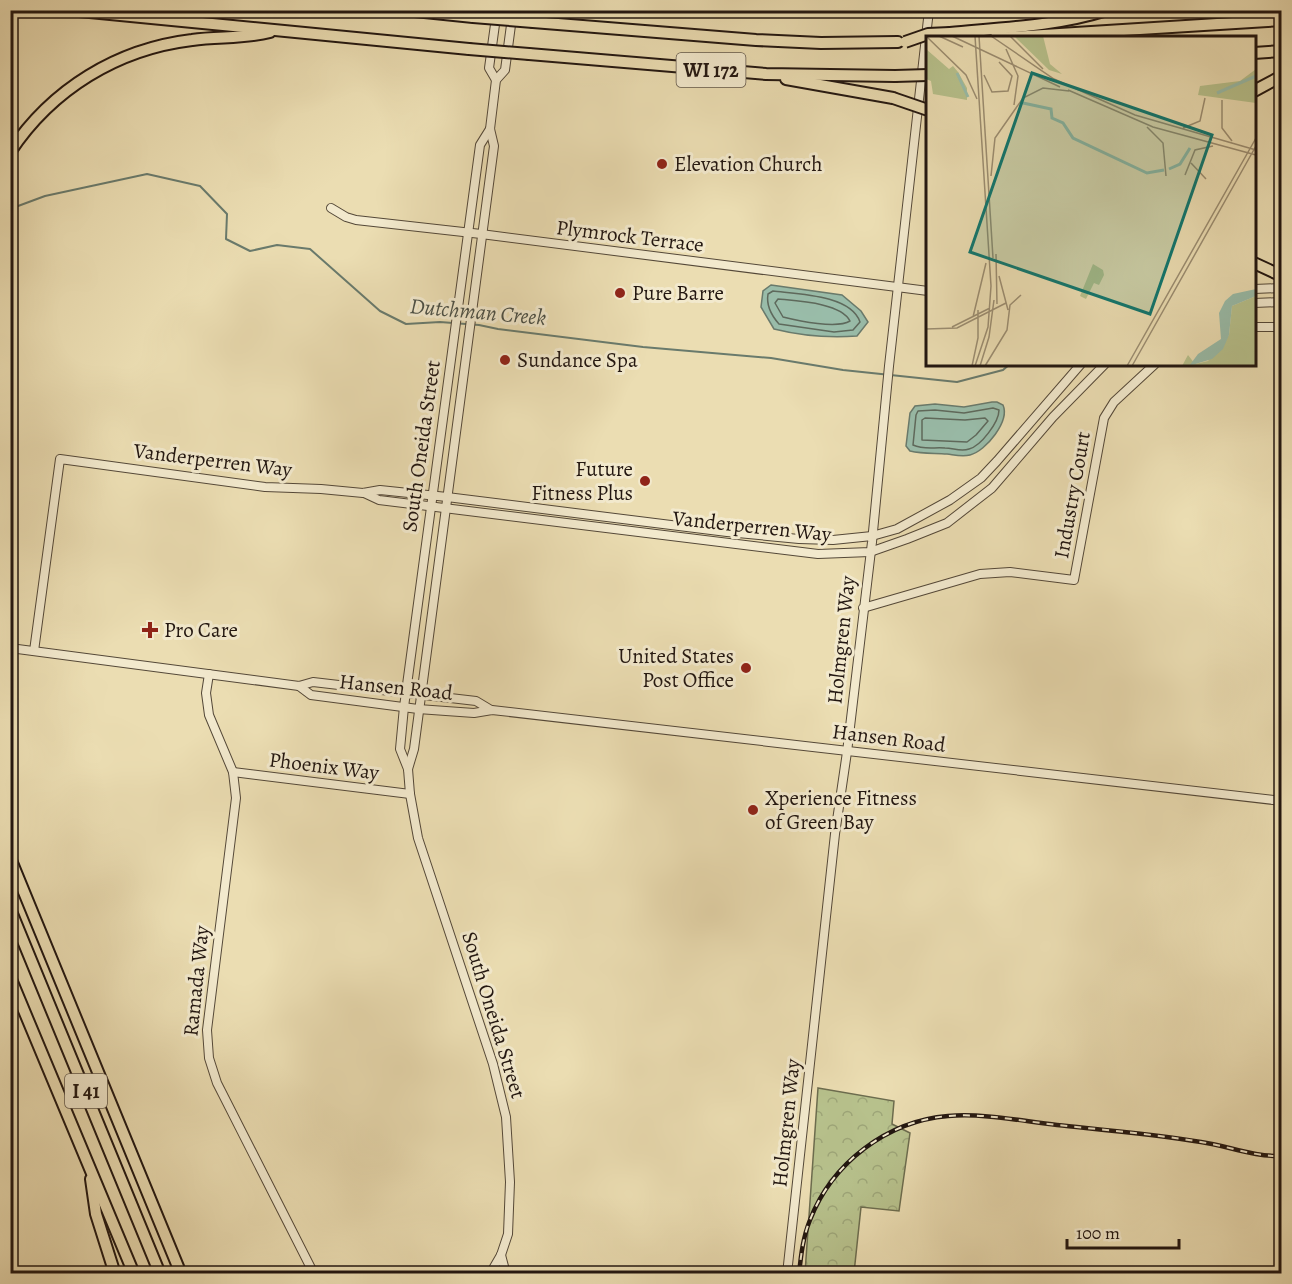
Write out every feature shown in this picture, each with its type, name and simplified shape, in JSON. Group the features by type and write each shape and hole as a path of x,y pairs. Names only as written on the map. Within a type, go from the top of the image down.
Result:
{"highway":[{"name":"WI 172","path":"69,10 469,49 766,74 926,75"},
{"name":"WI 172","path":"405,10 756,40 821,43 926,41"},
{"path":"902,42 928,34 1049,24 1078,19 1107,10"},
{"path":"1026,36 1281,20"},
{"path":"10,152 41,113 66,89 90,73 119,59 152,48 189,40 249,37 278,30"},
{"path":"1256,53 1281,51"},
{"path":"766,74 803,83 893,98 926,110"},
{"path":"1256,90 1281,76"},
{"path":"1256,264 1281,276"},
{"path":"10,858 181,1274"},
{"name":"I 41","path":"10,909 160,1274"},
{"name":"I 41","path":"10,977 134,1274"},
{"path":"90,1170 94,1207 115,1274"},
{"path":"143,1178 153,1191 188,1274"}],"street":[{"name":"South Oneida Street","path":"496,80 489,68 497,10"},
{"name":"South Oneida Street","path":"408,769 414,749 494,147 490,129 496,80 504,70 513,10"},
{"name":"Holmgren Way","path":"926,36 929,10"},
{"name":"Holmgren Way","path":"787,1274 835,834 847,752 872,536 926,37"},
{"name":"South Oneida Street","path":"490,129 480,145 400,748 408,769 418,838 494,1064 504,1106 510,1182 508,1234 501,1255 491,1272"},
{"name":"Plymrock Terrace","path":"332,208 346,218 356,220 926,291"},
{"path":"1256,289 1281,288"},
{"path":"1256,303 1281,302"},
{"path":"1256,327 1281,327"},
{"name":"Vanderperren Way","path":"34,651 60,459 265,487 363,493 380,490 704,529 799,539 833,540 872,536 897,529 950,500 981,478 1079,366"},
{"name":"Vanderperren Way","path":"363,493 379,500 818,554 870,552 947,523 973,505 992,488 1053,417 1103,366"},
{"name":"Industry Court","path":"863,608 980,574 1010,572 1074,580 1104,418 1114,402 1153,366"},
{"name":"Hansen Road","path":"10,648 299,686 313,682 476,701 492,710"},
{"name":"Ramada Way","path":"209,674 206,693 209,715 233,772 236,810 207,1030 208,1058 217,1083 315,1274"},
{"name":"Hansen Road","path":"299,686 311,695 418,709 474,713 492,710 1281,801"},
{"name":"Phoenix Way","path":"233,772 410,794"},
{"path":"501,1255 506,1274"}],"green space":[{"path":"818,1088 894,1101 892,1124 910,1133 899,1211 861,1207 854,1273 805,1273"}],"water":[{"path":"771,285 842,295 861,311 868,322 857,336 816,336 774,329 761,307 763,291"},
{"path":"992,402 1003,405 1003,419 989,442 976,452 964,456 919,453 910,451 906,446 910,413 915,406 935,404 964,407"}],"waterway":[{"name":"Dutchman Creek","path":"10,209 45,196 147,174 200,186 227,214 226,239 250,251 277,245 310,249 380,311 406,324 440,322 479,325 643,347 771,358 843,370 957,382 1003,370 1008,366"}],"railway":[{"path":"799,1274 808,1226 820,1199 832,1180 864,1148 904,1126 925,1120 962,1115 989,1116 1165,1137 1261,1155 1282,1156"}],"place":[{"name":"Elevation Church","path":"662,164"},
{"name":"Pure Barre","path":"620,293"},
{"name":"Sundance Spa","path":"505,360"},
{"name":"Future Fitness Plus","path":"645,481"},
{"name":"Pro Care","path":"150,630"},
{"name":"United States Post Office","path":"746,668"},
{"name":"Xperience Fitness of Green Bay","path":"753,810"}]}
